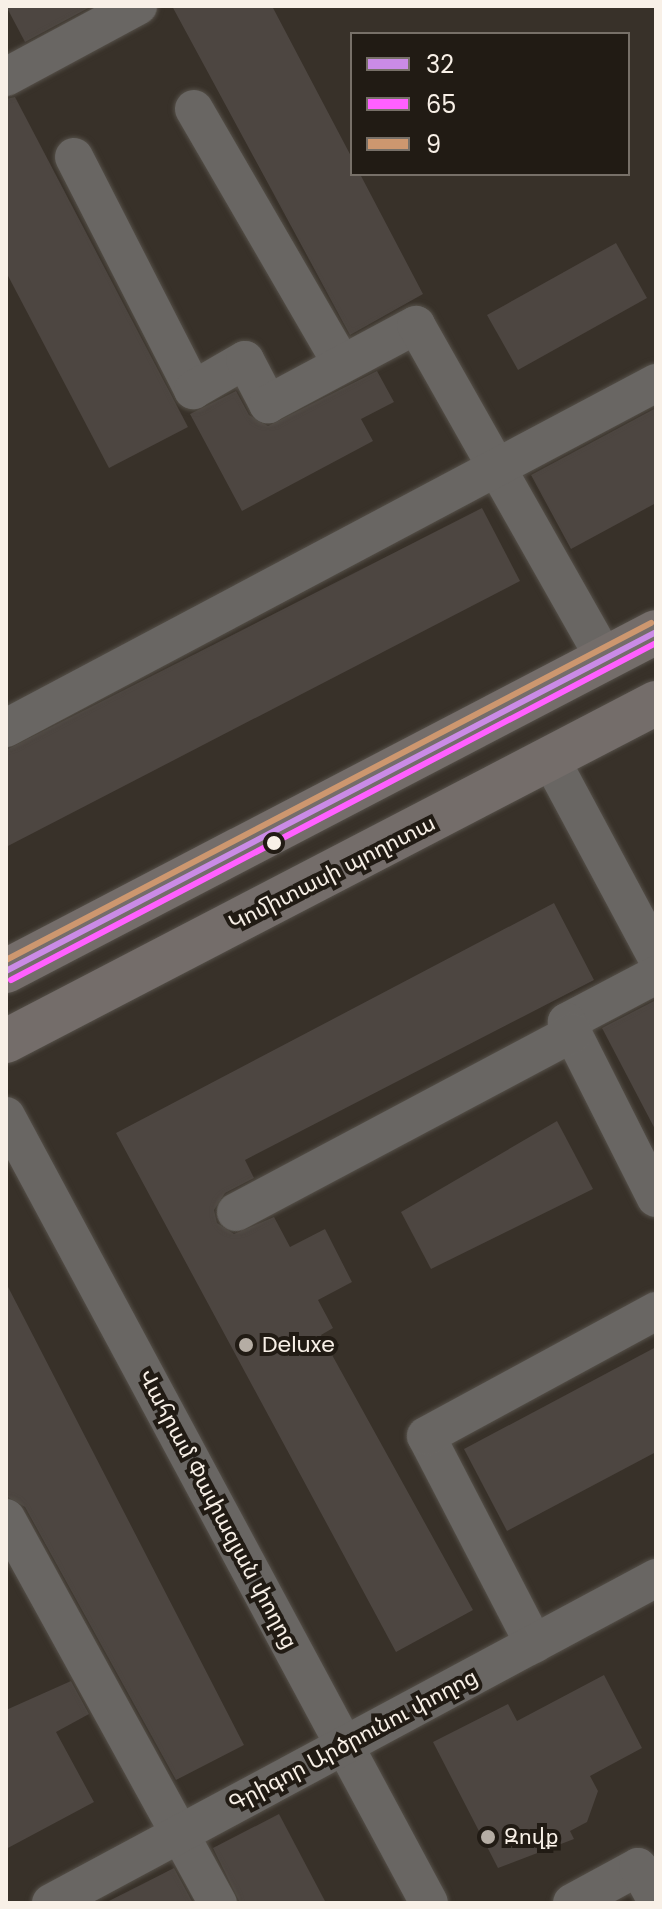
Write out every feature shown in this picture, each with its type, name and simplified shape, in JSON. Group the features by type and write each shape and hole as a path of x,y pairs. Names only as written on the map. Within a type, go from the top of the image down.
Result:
{"main road":[{"path":"6,971 656,632"},
{"name":"Կոմիտասի պողոտա","path":"6,1041 656,703"}],"street":[{"path":"6,77 138,6"},
{"path":"194,109 341,363"},
{"path":"74,157 193,390 245,360 268,404 416,325 605,659"},
{"path":"6,728 656,383"},
{"path":"551,760 656,956"},
{"path":"656,975 567,1022 656,1198"},
{"path":"236,1212 573,1033"},
{"name":"Վահրամ Փափազյան փողոց","path":"6,1116 429,1903"},
{"path":"534,1644 426,1436 656,1311"},
{"path":"6,1519 218,1903"},
{"name":"Գրիգոր Արծրունու փողոց","path":"51,1903 656,1578"},
{"path":"572,1903 638,1867 656,1899"}],"building":[{"path":"6,6 92,6 25,42"},
{"path":"172,6 272,6 350,154 350,176 361,176 423,294 350,335"},
{"path":"15,97 188,427 109,468 6,272 6,99"},
{"path":"616,243 647,298 518,370 487,315"},
{"path":"377,371 394,402 361,419 373,441 242,511 190,414 236,391 249,415 268,426"},
{"path":"656,408 656,503 571,549 531,475"},
{"path":"482,508 520,581 6,847 6,750"},
{"path":"554,903 594,980 245,1160 254,1178 225,1193 214,1210 217,1223 234,1234 274,1217 290,1247 325,1229 352,1282 318,1300 333,1328 321,1335 473,1610 396,1652 116,1133"},
{"path":"656,1000 656,1131 602,1028"},
{"path":"557,1121 593,1189 431,1269 401,1212"},
{"path":"6,1283 244,1745 176,1780 25,1507 6,1496"},
{"path":"656,1347 656,1452 507,1531 464,1449"},
{"path":"604,1675 642,1748 590,1776 598,1791 587,1822 570,1831 574,1839 498,1868 433,1742 508,1704 517,1721"},
{"path":"71,1681 89,1714 56,1732 94,1802 6,1849 6,1710"},
{"path":"279,1814 326,1903 240,1903 213,1848"},
{"path":"174,1868 193,1903 105,1903"}],"transit line":[{"name":"9","path":"6,960 651,623"},
{"name":"32","path":"6,971 656,632"},
{"name":"65","path":"11,980 656,643"}],"place":[{"name":"Deluxe","path":"246,1345"},
{"name":"Զովք","path":"488,1837"}]}
